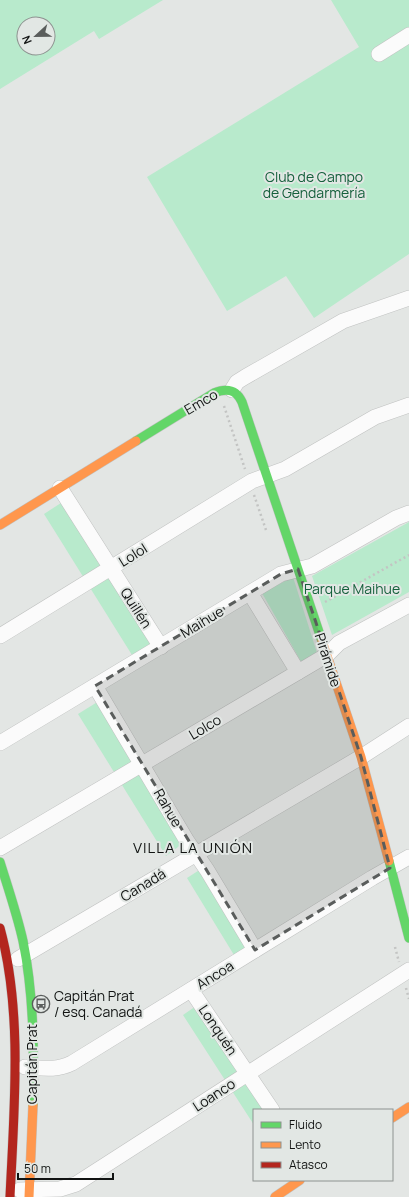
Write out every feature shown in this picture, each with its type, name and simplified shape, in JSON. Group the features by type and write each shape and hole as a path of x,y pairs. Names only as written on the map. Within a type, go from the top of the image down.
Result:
{"street":[{"path":"380,54 409,34"},
{"name":"Emco","path":"227,395 237,382 244,376 343,321 409,298"},
{"name":"Emco","path":"0,525 214,393 227,389 227,395"},
{"name":"Pirámide","path":"227,395 240,397 327,655 360,757 409,938"},
{"name":"Lolol","path":"0,636 250,482 285,468 375,417 409,405"},
{"name":"Quillén","path":"60,488 161,647"},
{"name":"Maihue","path":"0,743 282,574 312,566 409,512"},
{"path":"250,593 298,672"},
{"name":"Lolco","path":"0,848 327,655 339,643 409,605"},
{"name":"Rahue","path":"95,686 255,950"},
{"name":"Canadá","path":"4,967 360,757 409,726"},
{"name":"Ancoa","path":"14,1066 54,1069 66,1066 409,857"},
{"name":"Capitán Prat","path":"0,862 16,912 25,954 31,999 33,1067 29,1194"},
{"name":"Capitán Prat","path":"0,928 4,967 13,1004 14,1066 7,1112 10,1193"},
{"name":"Loanco","path":"10,1193 29,1194 60,1190 72,1186 406,972"},
{"name":"Lonquén","path":"191,990 271,1109"},
{"path":"393,1117 409,1107"},
{"path":"7,1112 32,1112"},
{"path":"275,1197 299,1181"}],"path":[{"path":"227,395 250,482 266,532"},
{"path":"325,602 409,555"},
{"path":"394,944 406,972 409,999"}],"highlighted area":[{"path":"298,569 361,757 390,868 255,950 95,686 281,574"}],"green space":[{"path":"0,0 163,0 99,39 94,31 56,54 56,16 16,16 16,56 53,56 0,89"},
{"name":"Club de Campo de Gendarmería","path":"331,0 409,0 409,254 314,318 286,276 227,311 147,177 359,47"},
{"path":"64,501 152,643 132,655 44,514"},
{"name":"Parque Maihue","path":"409,522 409,592 332,635 312,576"},
{"name":"Parque Maihue","path":"293,577 318,656 303,665 262,593"},
{"path":"99,701 182,844 166,856 78,714"},
{"path":"201,869 248,946 234,955 187,878"},
{"path":"196,1006 265,1109 253,1109 253,1123 183,1015"}],"traffic: fast":[{"path":"136,441 214,393 227,390 237,394 242,402 322,641"},
{"path":"389,861 409,938"},
{"path":"0,862 18,921 27,961 32,1023 33,1105"}],"traffic: slow":[{"path":"0,525 136,441"},
{"path":"322,641 361,757 389,861"},
{"path":"29,1197 33,1105"},
{"path":"393,1117 409,1107"},
{"path":"275,1197 299,1181"}],"traffic: jam":[{"path":"0,928 12,993 14,1027 15,1096 10,1197"}],"place":[{"name":"Capitán Prat / esq. Canadá","path":"41,1004"}],"district":[{"name":"VILLA LA UNIÓN","path":"193,848"}]}
